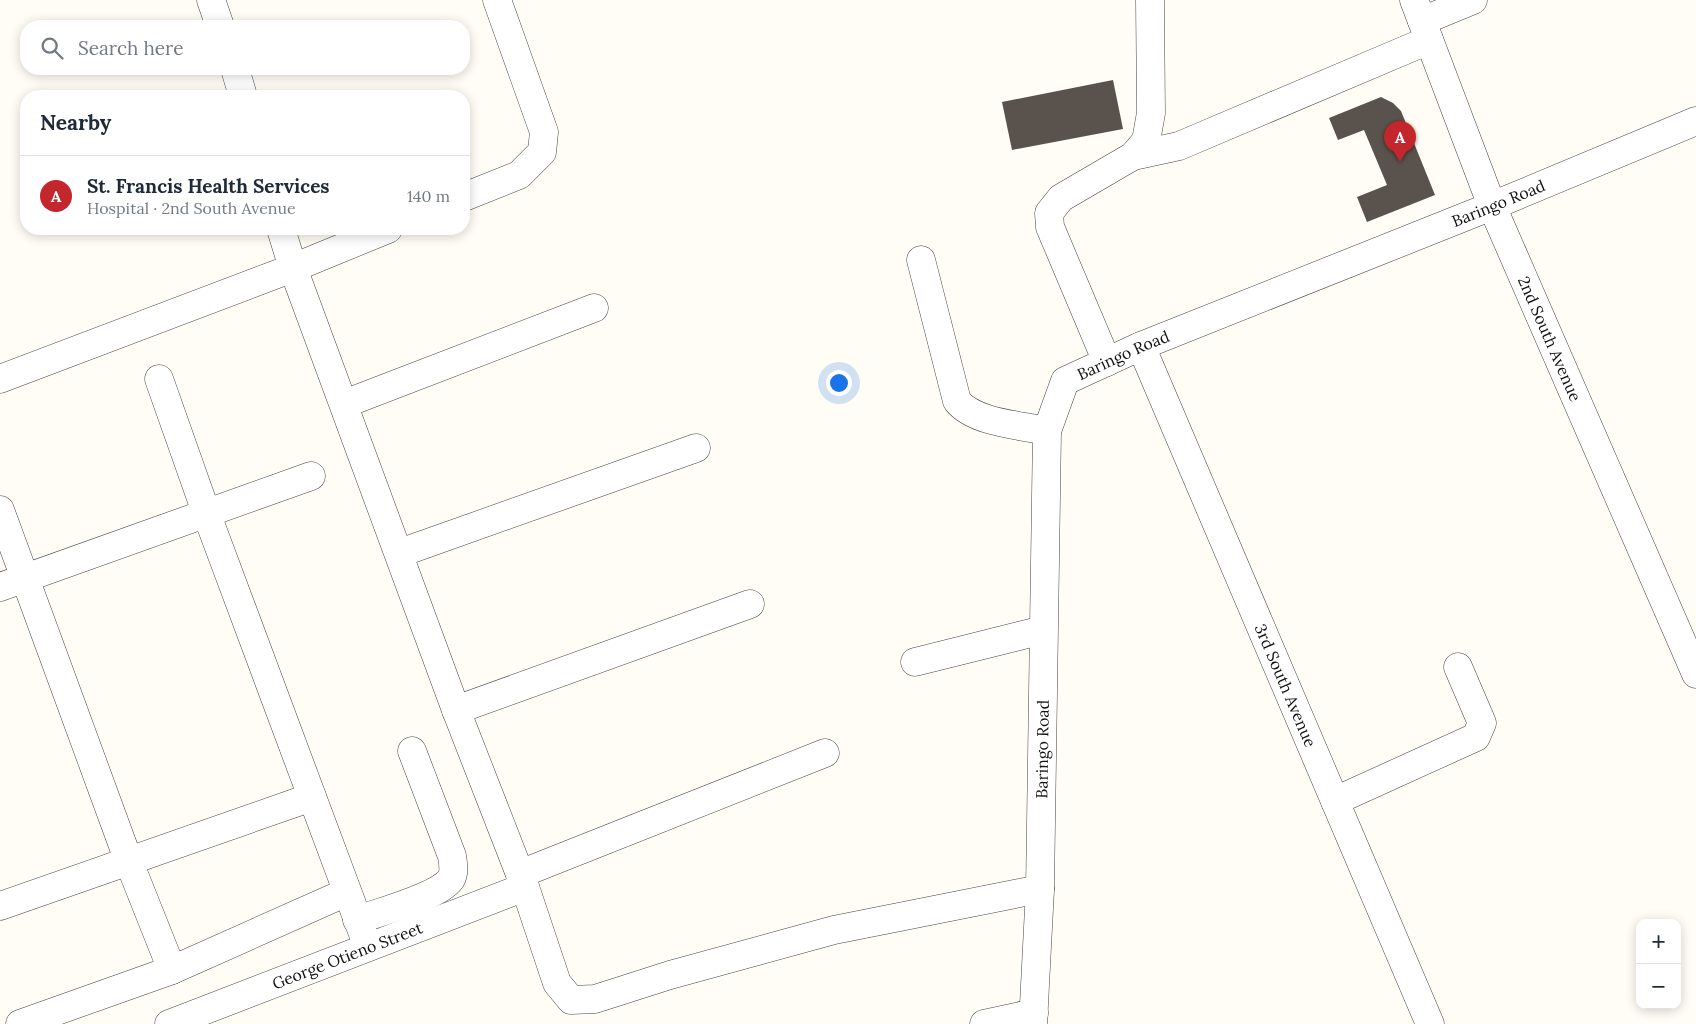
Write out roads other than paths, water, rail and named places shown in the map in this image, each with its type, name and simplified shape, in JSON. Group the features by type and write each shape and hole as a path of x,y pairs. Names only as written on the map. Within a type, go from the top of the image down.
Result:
{"street":[{"path":"210,0 218,20"},
{"path":"470,195 519,175 542,152 544,132 497,0"},
{"path":"1134,156 1146,141 1151,113 1150,0"},
{"path":"1107,362 1050,227 1050,213 1061,198 1134,156 1179,146 1422,20 1473,0"},
{"name":"2nd South Avenue","path":"1422,20 1492,206 1696,674"},
{"path":"237,75 241,90"},
{"name":"Baringo Road","path":"1034,1018 1040,889 1047,431 1065,381 1141,346 1492,206 1696,121"},
{"path":"283,235 293,268 400,553 456,710 522,880 557,984 571,1000 595,999 670,974 834,930 1040,889"},
{"path":"0,379 293,268 373,235"},
{"path":"921,260 957,401 964,410 976,416 1047,431"},
{"path":"344,404 594,308"},
{"name":"3rd South Avenue","path":"1141,346 1430,1024"},
{"path":"159,379 206,514 368,947"},
{"path":"400,553 696,448"},
{"path":"12,582 311,476"},
{"path":"0,510 12,582 172,970"},
{"path":"456,710 750,604"},
{"path":"915,662 1044,630"},
{"path":"1335,801 1476,737 1482,723 1458,667"},
{"path":"358,920 440,890 452,878 454,871 452,856 412,751"},
{"name":"George Otieno Street","path":"169,1024 221,1015 368,947 522,880 824,753"},
{"path":"0,906 312,798"},
{"path":"20,1024 172,970 347,892"},
{"path":"984,1024 1034,1018"}],"place":[{"name":"St. Francis Health Services","path":"1400,162"}]}
